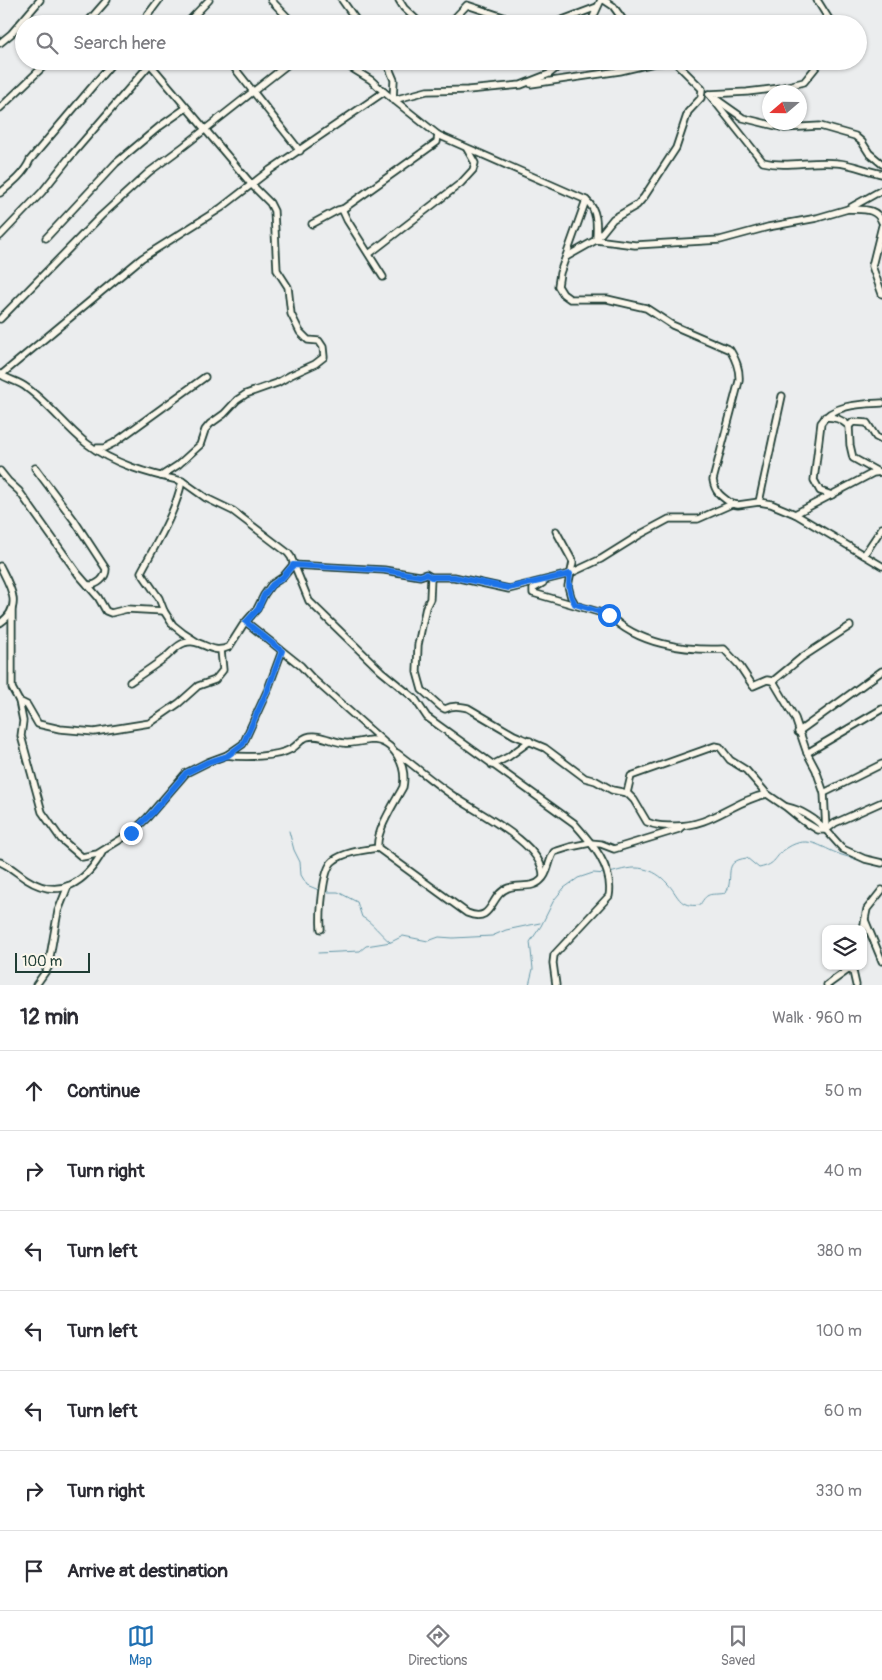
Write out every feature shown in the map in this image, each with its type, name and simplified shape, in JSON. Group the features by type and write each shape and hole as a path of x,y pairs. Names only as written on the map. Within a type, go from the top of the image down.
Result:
{"street":[{"path":"27,15 40,0"},
{"path":"94,15 107,0"},
{"path":"147,15 158,0"},
{"path":"195,15 209,0"},
{"path":"271,0 285,15"},
{"path":"342,0 353,15"},
{"path":"399,0 413,15"},
{"path":"594,15 600,0"},
{"path":"604,0 613,6 620,15"},
{"path":"818,0 827,15"},
{"path":"458,15 467,5 497,15"},
{"path":"576,15 597,7"},
{"path":"0,43 15,29"},
{"path":"0,108 40,70"},
{"path":"0,193 28,165 30,160 106,70"},
{"path":"0,236 42,192 145,70"},
{"path":"156,70 252,186 270,203 274,211 277,270 288,287 294,324 308,340 319,341 323,347 324,357 316,364 277,383 246,394 237,400 205,430 200,445 178,465 161,476"},
{"path":"236,70 300,151"},
{"path":"0,320 125,193 149,172 281,70"},
{"path":"355,70 371,80 438,135 586,200 591,204 595,212 596,240"},
{"path":"390,70 394,80 393,100"},
{"path":"521,85 549,74 554,70"},
{"path":"393,100 428,91 468,90 521,85 624,70"},
{"path":"682,70 702,89 743,118 784,128 820,126 855,136 862,142 868,153 882,164"},
{"path":"709,94 780,88 804,82 814,70"},
{"path":"566,257 596,240 613,219 637,205 644,197 676,148 688,112 700,98 702,89"},
{"path":"384,92 270,170 222,208 142,258 0,374 26,386 81,438 95,448 124,464 182,481 206,498 233,511 288,553 309,601 381,671 415,699 427,717 574,823 603,859 610,887 608,896 554,955 553,963 556,985"},
{"path":"709,94 763,162 773,165 811,162 837,163 882,174"},
{"path":"46,238 116,163 159,127 186,108"},
{"path":"312,224 342,209 426,150 437,142 438,135"},
{"path":"369,254 446,196 473,170 476,163 465,147"},
{"path":"596,240 635,245 720,240 848,209 882,190"},
{"path":"586,200 560,273 558,286 563,294 570,299 608,299 646,308 672,325 730,350 734,356 738,366 739,381 713,480 714,487 719,495 732,504 759,502 771,504 795,514 882,566"},
{"path":"342,209 383,277"},
{"path":"848,209 872,210 880,216 882,222"},
{"path":"882,226 872,266 882,294"},
{"path":"95,448 104,448 114,443 205,377"},
{"path":"759,502 782,396"},
{"path":"832,495 820,491 814,480 821,423 825,417 838,408 882,403"},
{"path":"825,417 842,420 849,426 850,445 854,458 880,472"},
{"path":"849,426 853,422 867,423 876,437 882,440"},
{"path":"35,468 74,520 106,569 102,579 92,586 88,585"},
{"path":"0,471 19,491 66,557 98,597 106,611 111,613 127,609 164,610"},
{"path":"795,514 803,508 873,473 880,472"},
{"path":"182,481 172,516 142,572 177,628 209,649 220,650 229,647 246,622 258,609 264,595 293,565"},
{"path":"293,565 384,570 420,576 426,574 431,577 454,577 509,588 570,574 601,559 669,519 698,519 732,504"},
{"path":"864,555 882,528"},
{"path":"556,531 573,562 568,586 575,604"},
{"path":"0,566 14,603 12,610 12,688 18,701 23,721 21,736 42,812 61,839 82,857 97,854 131,833 186,773 208,762 227,756 243,744 268,689 282,651"},
{"path":"431,577 430,599 417,654 417,672 422,690 441,707 445,709 452,706 468,708 514,735 545,748 585,778 596,781 612,790 627,793 634,800 647,822 658,826 682,826 707,821 754,797 767,794"},
{"path":"549,580 532,589 533,593 609,615 617,624 632,634 668,644 705,650 724,649 739,665 752,686 766,680 773,681 800,658 850,626"},
{"path":"0,623 6,619 12,610"},
{"path":"246,622 302,666 312,678 387,746 450,794 513,835 536,856 543,869 542,879"},
{"path":"130,682 183,643 197,642"},
{"path":"18,701 27,705 38,724 60,730 94,732 150,723 179,703 198,686 215,680 223,670 220,650"},
{"path":"798,732 882,671"},
{"path":"773,681 794,718 798,732 816,770 824,793 826,830 843,849 865,859 882,863"},
{"path":"807,753 882,709"},
{"path":"227,756 250,757 280,752 293,748 307,737 321,737 346,744 372,740 387,746"},
{"path":"492,765 508,757 530,741"},
{"path":"627,793 630,776 715,746 720,747 730,760 746,770 767,794 818,830 826,830 835,823 882,802"},
{"path":"378,848 377,842 380,833 403,787 404,771 397,753"},
{"path":"824,793 882,764"},
{"path":"321,929 320,904 328,867 332,861 362,850 378,848 467,913 477,917 482,916 501,892 507,888 536,885 542,879 554,852 570,847 592,844 601,844 614,850 682,826"},
{"path":"0,862 8,865 36,884 56,889 82,880 96,864 104,849"},
{"path":"36,985 48,968 58,911 68,886"},
{"path":"864,925 867,909 882,890"},
{"path":"866,920 882,961"},
{"path":"828,985 847,970"},
{"path":"853,970 856,985"}],"waterway":[{"path":"289,831 294,850 300,862 301,875 307,885 321,891"},
{"path":"610,873 635,868 651,871 665,880 683,903 687,905 700,905 708,895 726,893 731,866 734,862 747,858 759,868 773,862 783,851 795,844 810,842 867,863"},
{"path":"529,985 533,969 530,942 541,926 554,900 564,888 578,878 593,873 606,874"},
{"path":"325,892 338,892 357,902 362,917 370,922 390,942"},
{"path":"318,953 360,951 366,946 391,942 403,936 428,941 439,937 492,936 506,930 540,923"}],"route":[{"path":"131,833 152,813 186,773 208,762 227,756 243,744 268,689 282,651 246,622 258,609 264,595 272,585 283,577 293,565 352,567 420,576 426,574 431,577 454,577 509,588 570,574 568,586 575,604 609,615"}]}
